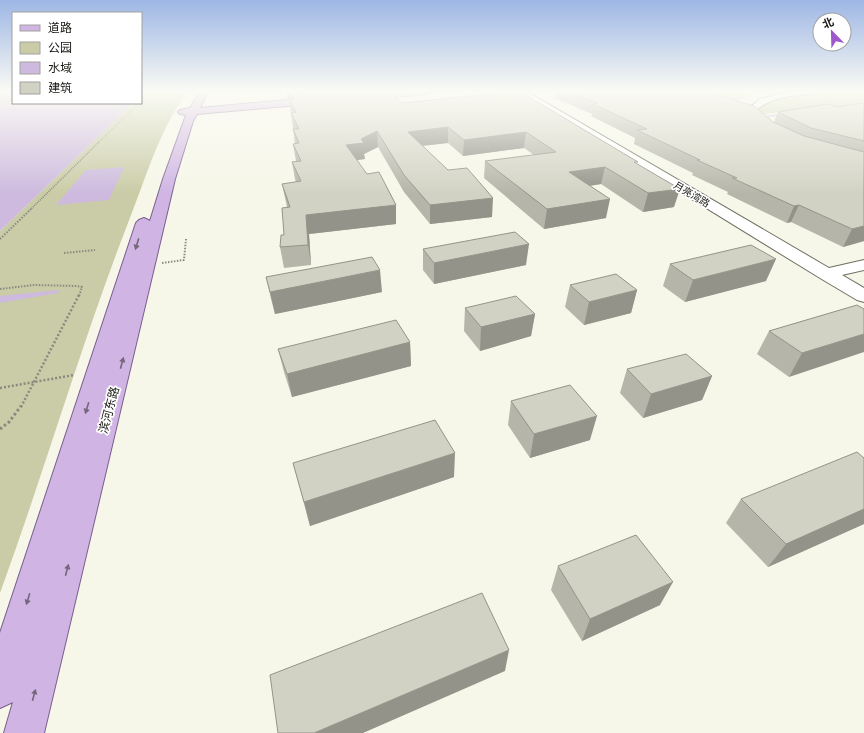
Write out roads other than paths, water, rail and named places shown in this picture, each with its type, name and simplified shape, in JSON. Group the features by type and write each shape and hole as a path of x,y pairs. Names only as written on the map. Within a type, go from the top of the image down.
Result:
{"main road":[{"name":"滨河东路","path":"0,689 157,180 177,125"},
{"name":"滨河东路","path":"24,733 169,179 187,125"}],"street":[{"name":"月亮湾路","path":"577,125 864,296"},
{"path":"761,125 775,133"},
{"path":"826,274 864,265"}],"water":[{"path":"0,125 110,125 0,231"},
{"path":"124,167 109,200 56,205 86,170"},
{"path":"59,290 58,293 0,303 0,296"}]}
